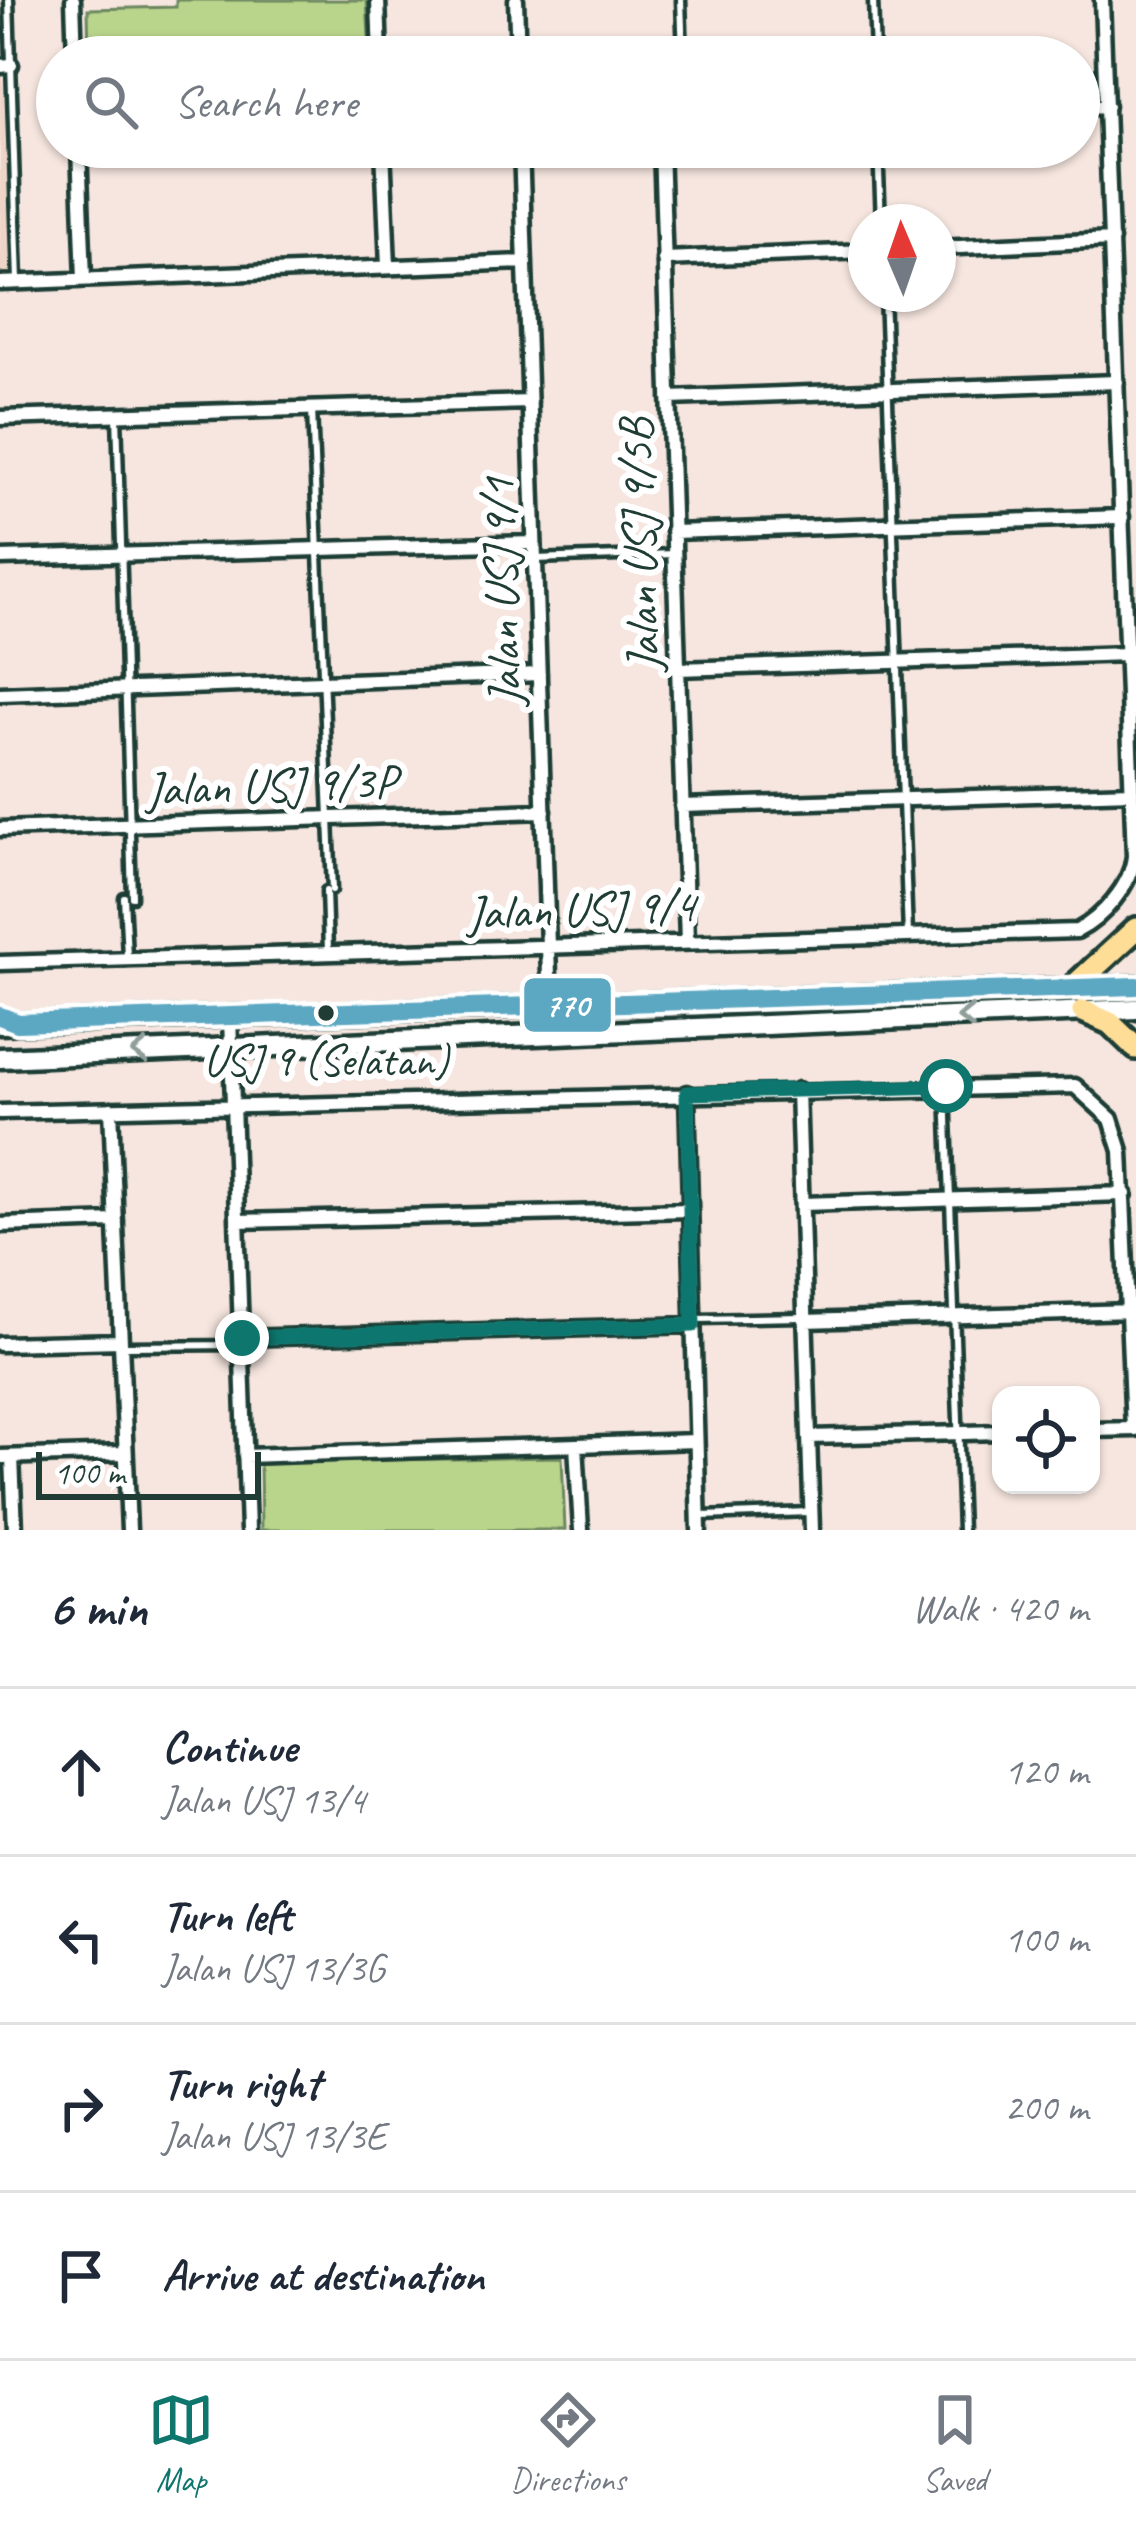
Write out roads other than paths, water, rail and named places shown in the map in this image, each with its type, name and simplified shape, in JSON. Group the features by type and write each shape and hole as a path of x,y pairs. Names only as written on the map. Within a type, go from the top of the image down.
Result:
{"main road":[{"path":"1072,988 1136,929"},
{"path":"6,1021 230,1018 1136,986"},
{"path":"0,1058 1136,1009"},
{"path":"1083,1011 1110,1023 1136,1048"}],"street":[{"path":"73,0 74,36"},
{"path":"378,0 379,36"},
{"path":"516,0 517,36"},
{"path":"682,806 1132,792 1102,0"},
{"path":"1100,106 1107,106"},
{"path":"82,168 85,279"},
{"path":"384,168 388,268"},
{"name":"Jalan USJ 9/1","path":"522,168 551,1034"},
{"name":"Jalan USJ 9/5B","path":"662,168 686,941"},
{"path":"956,247 1112,240"},
{"path":"664,259 848,252"},
{"path":"0,283 525,262"},
{"path":"669,398 1117,382"},
{"path":"0,418 530,403"},
{"path":"673,532 1122,517"},
{"path":"0,558 534,543"},
{"path":"678,669 1127,653"},
{"path":"0,694 539,674"},
{"name":"Jalan USJ 9/4","path":"0,963 1077,931 1100,919 1133,867 1132,792"},
{"name":"Jalan USJ 9/3P","path":"0,830 544,811"},
{"path":"230,1018 248,1530"},
{"path":"0,1112 1058,1083 1088,1093 1111,1119 1121,1151 1134,1429 1100,1430"},
{"path":"798,1090 812,1530"},
{"path":"687,1093 699,1523"},
{"path":"112,1109 128,1530"},
{"path":"802,1204 1125,1194"},
{"path":"237,1221 690,1210"},
{"path":"0,1225 116,1221"},
{"path":"805,1319 1130,1310"},
{"path":"242,1341 693,1322"},
{"path":"0,1344 121,1343"},
{"path":"809,1437 992,1432"},
{"path":"245,1456 696,1441"},
{"path":"576,1445 581,1530"},
{"path":"15,1530 6,1457 125,1453"}],"lane":[{"path":"9,0 6,66 18,282"},
{"path":"681,0 682,36"},
{"path":"873,0 874,36"},
{"path":"879,168 880,204"},
{"path":"885,312 908,935"},
{"path":"312,409 329,819 328,951"},
{"path":"117,415 129,825 127,956"},
{"path":"535,559 674,554"},
{"path":"946,1086 962,1530"},
{"path":"693,1322 805,1319"},
{"path":"121,1343 242,1341"},
{"path":"699,1523 812,1512"}],"place":[{"name":"USJ 9 (Selatan)","path":"326,1013"}]}
